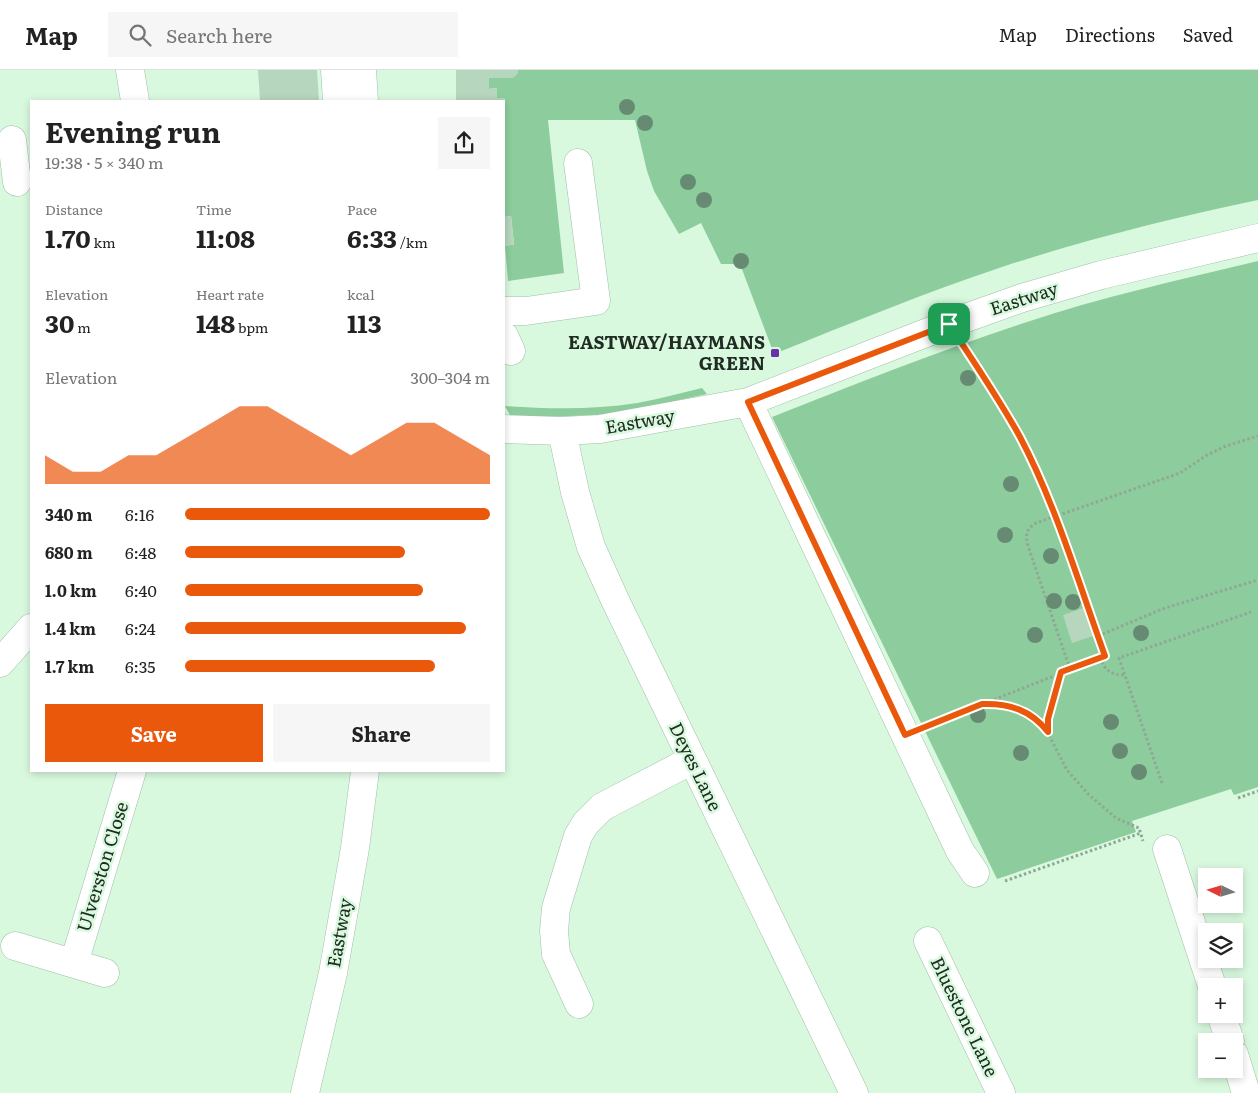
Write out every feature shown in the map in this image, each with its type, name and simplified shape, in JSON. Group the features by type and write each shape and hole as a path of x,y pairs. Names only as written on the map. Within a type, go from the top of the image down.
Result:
{"street":[{"path":"130,70 135,100"},
{"path":"335,70 337,100"},
{"path":"362,70 364,100"},
{"path":"505,311 526,311 596,301 578,163"},
{"name":"Eastway","path":"505,429 562,431 600,429 748,402 949,324 1022,298 1101,275 1258,238"},
{"path":"748,402 960,851 975,873"},
{"name":"Deyes Lane","path":"562,431 575,492 591,547 854,1093"},
{"path":"0,663 29,635"},
{"path":"579,1004 556,954 554,932 556,908 578,836 586,823 602,807 692,760"},
{"name":"Ulverston Close","path":"74,963 132,772"},
{"name":"Eastway","path":"305,1093 333,973 354,858 366,772"},
{"path":"1157,848 1209,978"},
{"name":"Bluestone Lane","path":"928,941 1001,1093"},
{"path":"15,946 105,972"},
{"path":"1241,1078 1246,1093"}],"path":[{"path":"905,735 1105,656 1054,516 1020,438 993,390 949,324"},
{"path":"1070,669 1026,539 1030,527 1054,516 1180,473 1206,455 1226,446 1258,436"},
{"path":"1098,636 1165,608 1258,580"},
{"path":"1162,783 1120,658 1251,612"},
{"path":"1100,657 1107,671 1112,674 1125,674"},
{"path":"1048,732 1048,719 1061,672"},
{"path":"982,704 1005,705 1019,708 1030,714 1048,732 1076,781 1116,818 1139,828 1141,833 1157,848"},
{"path":"1238,798 1258,791"},
{"path":"1005,881 1141,833"}],"green space":[{"path":"518,70 1258,70 1258,200 1130,230 1005,266 860,319 774,354 740,264 721,264 701,223 679,234 654,191 647,171 635,120 548,120 564,273 508,281 505,246 514,244 511,216 505,217 505,98 497,98 497,88 489,89 489,78 512,78 518,73"},
{"path":"1258,261 1258,787 1234,795 1231,789 1132,821 1136,832 997,879 772,417 929,356 1053,314 1140,289"},
{"path":"702,388 707,394 615,414 548,417 510,415 505,406 554,408 604,407 637,403"}],"building":[{"path":"258,70 317,70 319,100 260,100"},
{"path":"456,70 518,70 518,73 513,78 489,78 489,89 497,88 497,98 505,98 505,100 456,100"},
{"path":"511,216 514,245 505,246 505,217"},
{"path":"1083,608 1093,636 1072,643 1063,615"}],"place":[{"name":"EASTWAY/HAYMANS GREEN","path":"775,353"}],"route":[{"path":"949,324 993,390 1020,438 1039,478 1105,656 1061,672 1048,719 1048,732 1038,720 1019,708 982,704 905,735 748,402 949,324"}]}
